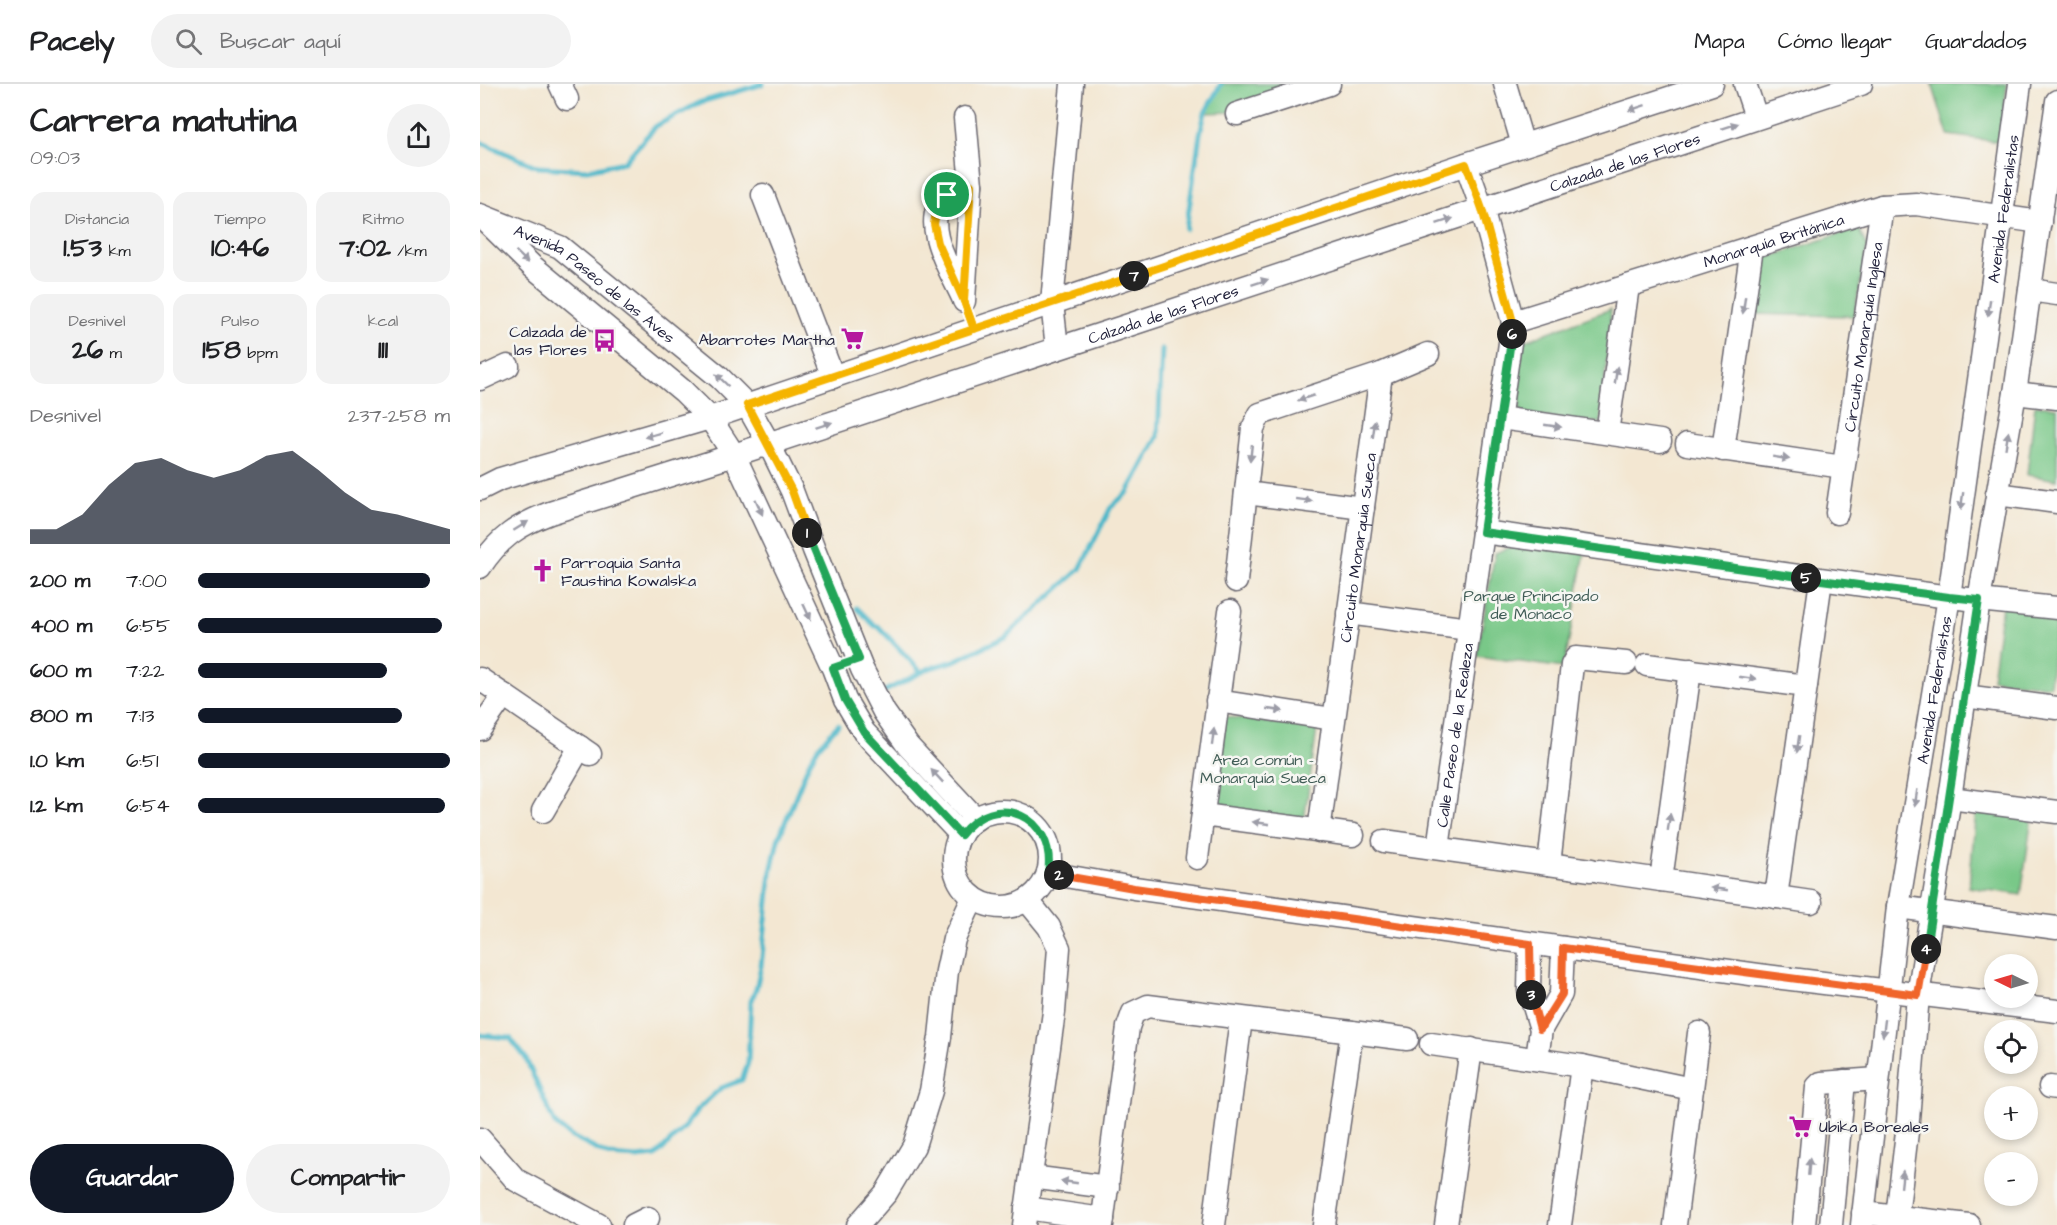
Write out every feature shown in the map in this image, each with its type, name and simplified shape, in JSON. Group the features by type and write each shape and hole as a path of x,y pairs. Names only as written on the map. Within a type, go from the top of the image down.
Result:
{"street":[{"path":"1057,348 1052,303 1072,84"},
{"path":"1237,114 1329,84"},
{"path":"1505,84 1523,145"},
{"path":"481,485 710,418 1523,145 1712,84"},
{"path":"1745,84 1756,117"},
{"name":"Calzada de las Flores","path":"480,567 502,539 525,523 1861,84"},
{"name":"Avenida Federalistas","path":"1863,1219 1898,908 1949,597 2020,84"},
{"name":"Avenida Federalistas","path":"1897,1221 1918,995 1979,600 2016,393 2040,222 2050,194 2057,101"},
{"path":"964,301 971,185 965,118"},
{"name":"Calle Paseo de la Realeza","path":"1438,848 1513,322 1482,209 1466,164"},
{"path":"971,185 947,195 937,207 934,224 938,243 974,329"},
{"path":"763,195 833,377"},
{"name":"Monarquía Británica","path":"1513,322 1882,206 1916,204 2040,222"},
{"name":"Circuito Monarquía Inglesa","path":"1837,513 1882,206"},
{"name":"Avenida Paseo de las Aves","path":"480,215 560,247 719,377 747,405 792,491 859,659 884,712 908,746 976,819"},
{"name":"Avenida Paseo de las Aves","path":"480,215 532,266 683,391 710,418 734,455 833,668 845,700 864,732 961,835"},
{"path":"1723,450 1752,247"},
{"path":"1607,433 1628,286"},
{"path":"2030,290 2057,294"},
{"path":"1236,580 1253,428 1260,414 1381,374 1428,354"},
{"path":"480,379 508,366"},
{"name":"Circuito Monarquia Sueca","path":"1319,831 1381,374"},
{"path":"2016,393 2057,398"},
{"path":"1500,418 1660,441"},
{"path":"1687,444 1843,467"},
{"path":"1246,494 1363,508"},
{"path":"1997,494 2057,502"},
{"path":"1483,532 1949,597 2057,608"},
{"path":"1776,897 1821,580"},
{"path":"1197,858 1230,611"},
{"path":"1348,613 1469,629"},
{"path":"1549,864 1572,665 1576,658 1690,670 1806,686"},
{"path":"833,668 859,659"},
{"path":"1661,880 1690,670"},
{"path":"480,679 585,751 543,811"},
{"path":"480,729 504,695"},
{"path":"1964,696 2057,708"},
{"path":"1217,701 1333,718"},
{"path":"1950,798 2057,812"},
{"path":"1010,812 1031,821 1045,839 1049,850 1048,873 1036,893 1027,900 1017,905 994,907 973,898 965,890 955,869 956,846 961,835 976,819 987,814 1010,812"},
{"path":"1203,815 1353,836"},
{"path":"1384,841 1811,902"},
{"path":"1048,873 1134,888 1530,944 2057,1011"},
{"path":"867,1220 914,1146 932,1091 947,971 954,939 973,898"},
{"path":"1027,900 1049,927 1059,948 1054,1012 1025,1216 1103,1222 1128,1027 1133,1013 1148,1006 1407,1039"},
{"path":"1898,908 2057,928"},
{"path":"1530,944 1529,990 1540,1029 1537,1059"},
{"path":"1540,1029 1562,994 1563,948"},
{"path":"1214,1225 1241,1019"},
{"path":"1324,1225 1352,1032"},
{"path":"1675,1225 1699,1033"},
{"path":"1431,1044 1582,1066 1692,1089"},
{"path":"1446,1225 1471,1049"},
{"path":"1560,1225 1582,1066"},
{"path":"1804,1225 1817,1087 1821,1083 1878,1079"},
{"path":"1831,1225 1844,1081"},
{"path":"480,1139 516,1180 599,1225"},
{"path":"1031,1177 1108,1187"},
{"path":"1863,1219 1969,1225"}],"green space":[{"path":"1221,84 1321,84 1237,112 1205,113"},
{"path":"1932,84 2007,84 2000,142 1948,135"},
{"path":"1858,228 1867,247 1854,316 1750,314 1757,261"},
{"path":"1611,309 1601,423 1520,415 1519,343"},
{"path":"2035,405 2057,407 2057,480 2027,475"},
{"name":"Parque Principado de Monaco","path":"1513,546 1585,552 1564,668 1477,656 1495,553"},
{"path":"2002,605 2057,611 2050,686 1992,679"},
{"name":"Area común - Monarquía Sueca","path":"1222,716 1317,729 1304,821 1210,807"},
{"path":"1976,810 2032,816 2021,895 1969,887"}],"waterway":[{"path":"480,142 538,167 587,170 624,162 656,126 701,102 763,84"},
{"path":"1186,229 1205,113 1221,84"},
{"path":"881,693 930,668 954,661 1005,637 1080,569 1111,507 1128,492 1158,437 1162,349"},
{"path":"857,608 875,626 878,626 921,672"},
{"path":"480,1035 510,1038 525,1057 555,1124 570,1136 609,1156 637,1158 656,1156 685,1127 697,1110 721,1088 742,1080 748,1063 751,1001 761,966 771,872 778,840 809,763 819,746 838,725"}],"place":[{"name":"Abarrotes Martha","path":"853,339"},
{"name":"Calzada de las Flores","path":"605,340"},
{"name":"Parroquia Santa Faustina Kowalska","path":"543,571"},
{"name":"Ubika Boreales","path":"1801,1126"}],"route":[{"path":"947,195 937,207 934,224 938,243 974,329 747,405 792,491 859,659 833,668 845,700 864,732 961,835 976,819 998,811 1010,812 1021,815 1039,829 1049,850 1048,873 1134,888 1530,944 1529,990 1540,1029 1562,994 1563,948 1918,995 1979,600 1483,532 1513,322 1482,209 1466,164 974,329 964,301 971,185 947,195"}]}
